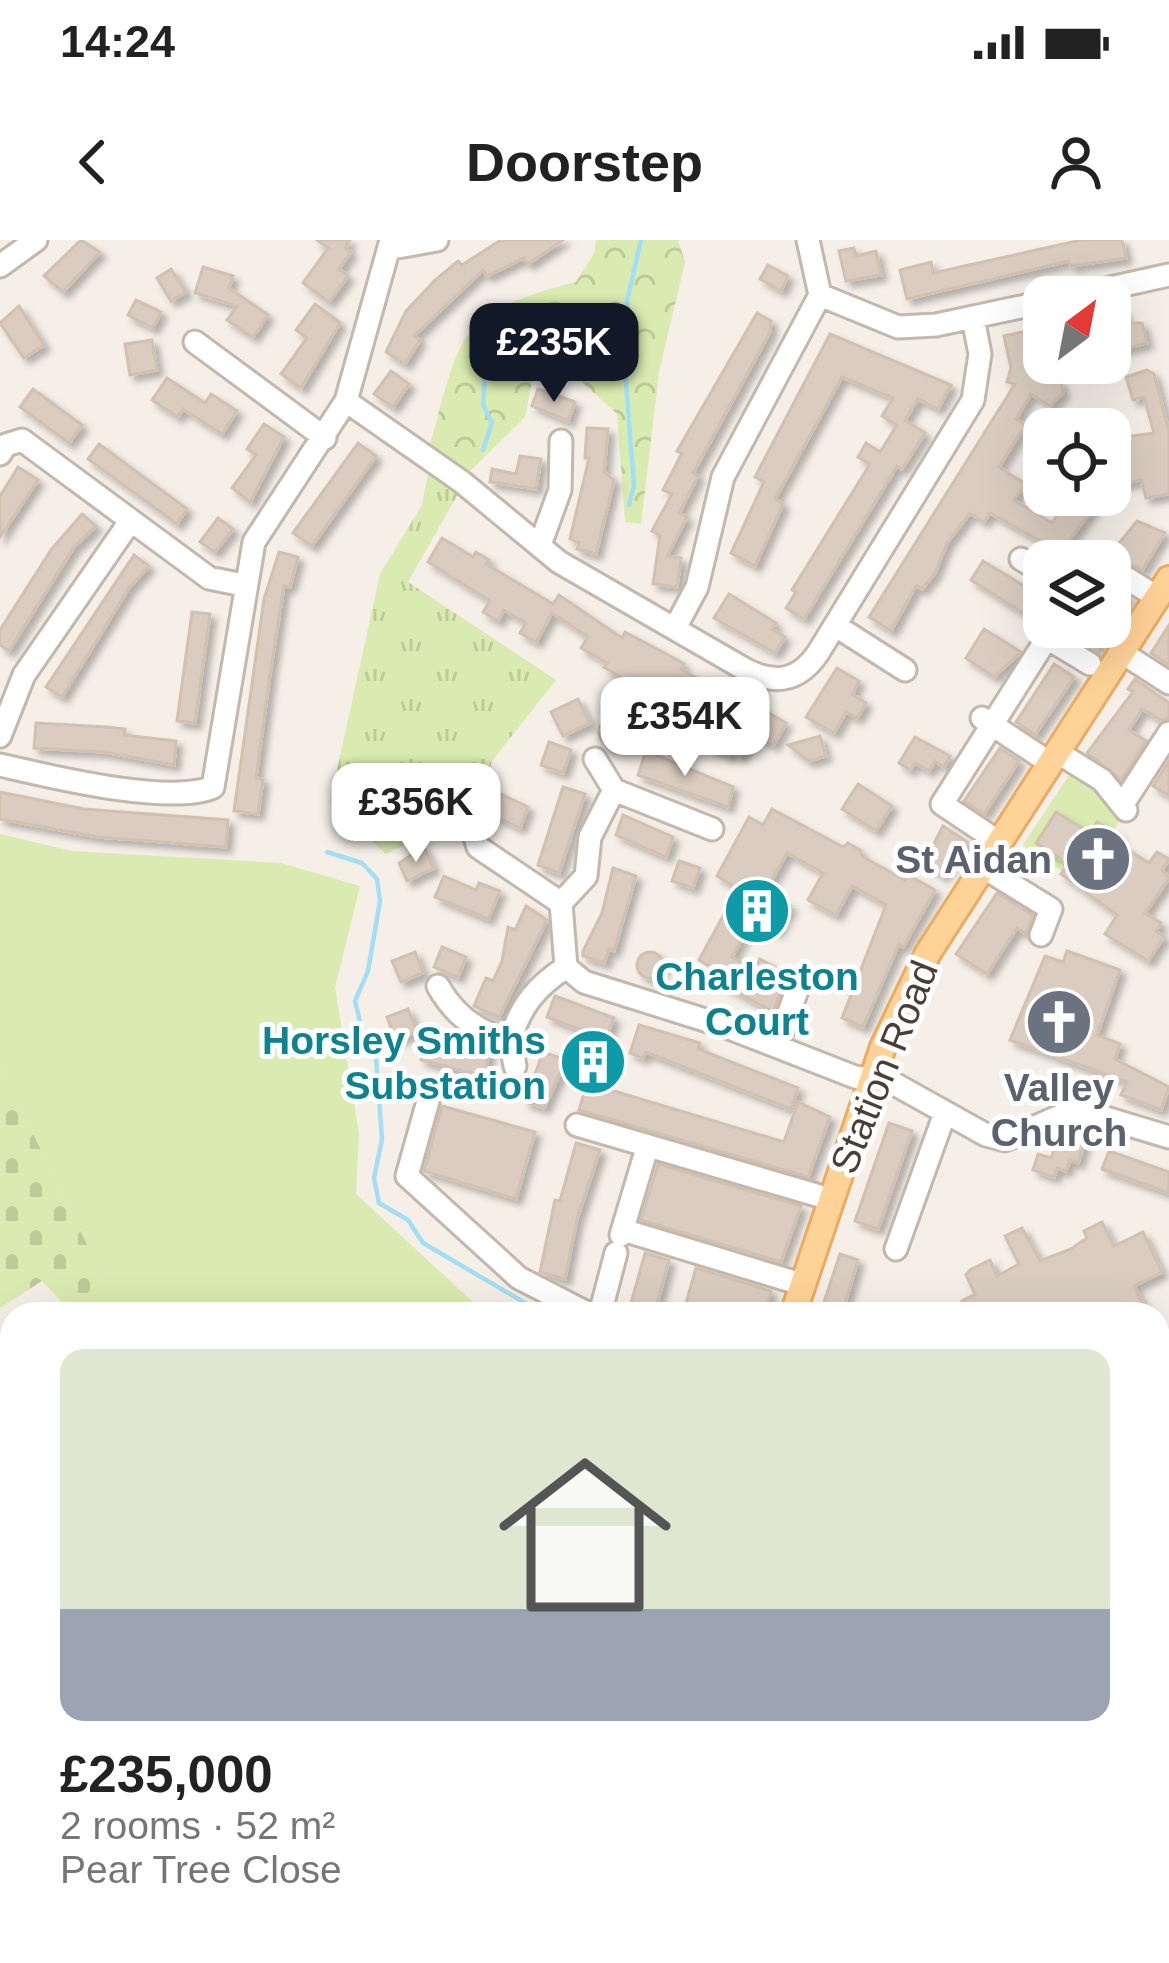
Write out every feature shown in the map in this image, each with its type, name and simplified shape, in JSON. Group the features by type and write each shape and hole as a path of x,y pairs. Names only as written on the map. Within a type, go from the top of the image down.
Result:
{"main road":[{"name":"Station Road","path":"796,1302 872,1079 928,953 1163,588"}],"street":[{"path":"0,266 36,240"},
{"path":"0,765 113,787 199,793 213,787 254,542 346,401 391,244 437,240"},
{"path":"675,628 697,587 723,477 820,295 808,240"},
{"path":"1131,283 1169,275"},
{"path":"820,295 898,327 1023,307"},
{"path":"346,401 462,482 540,545 766,680 786,679 807,668 836,626 973,400 980,354 973,318"},
{"path":"195,342 325,438"},
{"path":"0,454 6,445 22,440 209,578 244,585"},
{"path":"540,545 560,490 561,441"},
{"path":"0,736 24,675 129,523"},
{"path":"1131,576 1163,588"},
{"path":"836,626 905,670"},
{"path":"999,842 942,804 987,721 1040,648"},
{"path":"1070,648 1090,664"},
{"path":"1121,652 1169,683"},
{"path":"987,721 1102,780 1125,807 1169,733"},
{"path":"595,759 614,790 712,829"},
{"path":"614,790 590,837 586,876 560,903 566,967 584,982 777,1046 834,1070 891,1082 1005,1140 1076,1109 1169,1137"},
{"path":"470,822 478,847 560,903"},
{"path":"458,860 478,847"},
{"path":"983,867 1051,909 1040,934"},
{"path":"515,1066 510,1040 519,1011 538,986 566,967"},
{"path":"777,1046 801,979"},
{"path":"438,986 466,1021 510,1040"},
{"path":"428,1100 407,1176 519,1278 566,1302"},
{"path":"896,1249 945,1113"},
{"path":"577,1125 830,1199"},
{"path":"603,1302 647,1148"},
{"path":"620,1239 801,1284"}],"green space":[{"path":"596,240 678,240 685,262 659,372 641,524 625,522 617,414 560,362 534,371 525,417 470,471 430,446 449,378 469,334 507,305 576,282 595,252"},
{"path":"428,474 458,494 408,582 556,680 492,761 476,810 386,854 330,802 380,574 422,505"},
{"path":"1071,772 1109,796 1120,820 1113,832 1097,822 1090,833 1056,812 1036,843 1068,863 1063,872 1023,845"},
{"path":"0,834 72,851 281,863 360,886 335,988 359,1133 356,1194 473,1302 79,1302 103,1277 0,1066"},
{"path":"0,1066 103,1277 79,1302 62,1302 42,1281 9,1302 0,1302"}],"building":[{"path":"81,240 100,252 63,292 44,276"},
{"path":"317,240 350,240 345,248 351,252 339,269 348,276 329,302 303,283 328,248"},
{"path":"501,240 563,240 528,264 524,258 487,276 483,270 414,336 420,340 405,364 386,352 406,311 434,281 458,261 462,265"},
{"path":"1081,240 1122,240 1126,258 1071,266 1069,261 907,299 900,270 931,262 933,273"},
{"path":"854,248 856,256 876,251 881,275 846,281 839,251"},
{"path":"768,265 788,276 781,291 760,279"},
{"path":"203,267 233,276 229,288 268,315 253,337 227,320 237,306 195,293"},
{"path":"171,269 186,292 171,301 157,278"},
{"path":"136,300 161,312 153,328 128,315"},
{"path":"315,304 340,323 301,388 281,374 307,338 296,330"},
{"path":"19,306 44,345 24,358 0,323"},
{"path":"757,313 771,321 770,332 693,473 698,476 679,513 687,517 667,556 681,558 677,587 653,584 660,536 652,531 672,494 663,490 682,453 677,451"},
{"path":"1131,323 1142,323 1147,343 1131,347"},
{"path":"1023,332 1023,384 1061,384 1063,393 1050,406 1031,394 1016,419 1023,428 999,467 1023,483 1014,500 1023,505 1023,516 1040,516 1052,523 1056,516 1087,516 1069,540 1038,540 990,513 984,522 970,513 947,543 935,573 922,589 916,586 891,631 869,617 1015,384 1007,382 1011,368 1004,336"},
{"path":"830,334 951,385 938,409 918,399 905,420 925,433 902,469 897,466 804,619 786,608 796,592 792,590 870,464 858,457 866,443 880,452 897,425 882,416 893,398 842,377 775,499 783,504 755,566 731,553 764,482 755,477"},
{"path":"152,340 157,370 130,375 125,344"},
{"path":"1147,370 1154,374 1169,431 1169,494 1146,498 1141,480 1131,482 1131,436 1154,433 1144,397 1133,400 1131,375"},
{"path":"391,371 409,384 393,407 374,394"},
{"path":"167,378 205,403 211,394 237,411 222,434 183,409 178,417 152,400"},
{"path":"33,389 82,425 69,443 20,407"},
{"path":"538,389 575,402 568,421 532,406"},
{"path":"264,424 284,437 250,502 232,488 256,455 247,449"},
{"path":"587,428 608,429 604,472 614,480 596,554 577,549 579,543 570,539 589,458 585,458"},
{"path":"358,443 376,456 312,546 293,533"},
{"path":"99,444 187,509 177,524 88,459"},
{"path":"520,456 541,459 536,489 490,482 492,469 516,474"},
{"path":"18,467 38,480 0,537 0,496"},
{"path":"82,514 96,526 74,547 9,651 0,645 0,630 51,550"},
{"path":"218,518 233,529 215,552 200,542"},
{"path":"1137,521 1165,533 1142,570 1131,564 1131,540 1122,540"},
{"path":"442,538 473,557 476,552 489,560 486,564 553,604 559,595 622,638 625,632 674,658 684,664 681,669 760,717 764,710 786,723 773,746 753,734 740,757 731,752 728,757 696,738 701,729 667,709 674,698 647,682 642,690 604,667 607,663 581,648 588,637 552,613 536,642 520,633 526,623 504,610 498,621 483,612 490,601 428,562"},
{"path":"279,552 298,557 290,587 284,586 270,675 256,778 263,779 258,814 234,811 264,599"},
{"path":"134,555 149,566 129,588 62,697 46,687"},
{"path":"983,561 1023,585 1023,613 971,580"},
{"path":"729,594 776,623 772,629 785,637 775,653 714,618"},
{"path":"192,612 210,614 195,723 177,721"},
{"path":"1169,625 1169,665 1151,653"},
{"path":"984,629 1021,652 994,677 966,658"},
{"path":"1054,664 1074,677 1035,735 1016,722"},
{"path":"837,668 859,681 852,694 866,703 857,718 846,712 834,733 806,717"},
{"path":"1135,679 1169,703 1169,718 1161,720 1142,709 1129,730 1146,741 1121,780 1087,753 1133,692 1128,689"},
{"path":"578,699 590,723 563,736 551,712"},
{"path":"613,718 623,722 627,732 623,742 613,746 603,742 599,732 603,722"},
{"path":"36,723 125,729 124,735 176,741 174,765 104,752 34,748"},
{"path":"820,736 826,756 809,761 788,745"},
{"path":"915,737 950,756 944,767 935,761 929,771 915,763 910,770 899,763"},
{"path":"549,742 571,750 563,773 541,765"},
{"path":"1000,748 1019,761 984,814 964,801"},
{"path":"646,751 733,787 728,807 638,775"},
{"path":"1169,761 1169,796 1153,786"},
{"path":"858,784 892,806 876,831 842,809"},
{"path":"563,787 585,794 559,873 538,865"},
{"path":"488,788 528,807 520,828 480,809"},
{"path":"0,792 84,809 228,820 226,847 98,837 0,819"},
{"name":"Charleston Court","path":"772,809 843,847 848,843 905,880 908,875 935,890 903,947 899,944 863,1027 842,1018 886,905 852,886 836,915 808,900 823,873 787,853 765,892 791,906 777,932 753,919 732,957 754,970 760,959 780,970 773,983 782,988 773,1012 705,975 711,967 699,960 738,889 717,876 749,817 763,825"},
{"path":"1056,812 1090,833 1097,822 1120,836 1116,842 1149,863 1157,852 1169,859 1162,870 1169,878 1145,913 1161,923 1156,931 1164,937 1148,961 1105,934 1117,915 1061,874 1068,863 1036,843"},
{"path":"623,815 673,837 666,857 616,835"},
{"path":"943,826 967,842 943,876 924,863"},
{"path":"424,847 434,868 407,881 399,863"},
{"path":"679,861 700,868 693,888 672,881"},
{"path":"613,868 636,876 614,951 609,949 604,963 583,956 583,951 602,913"},
{"path":"444,876 476,890 479,883 500,891 488,919 435,897"},
{"path":"997,893 1033,915 1026,934 1017,928 987,974 956,954"},
{"path":"526,906 547,920 499,1017 474,1006 486,978 493,981 502,961 508,927 515,930"},
{"path":"442,947 466,957 458,977 434,967"},
{"name":"Valley Church","path":"1067,951 1120,970 1097,1035 1120,1044 1115,1059 1169,1087 1161,1110 1121,1095 1127,1082 1010,1040 1045,956 1063,962"},
{"path":"415,952 423,973 401,982 392,961"},
{"path":"650,952 660,955 660,975 650,978 640,975 637,965 640,955"},
{"path":"555,996 614,1018 594,1071 584,1068 594,1035 547,1017"},
{"path":"408,1009 417,1032 396,1040 387,1017"},
{"path":"639,1025 700,1043 698,1049 798,1088 791,1109 646,1052 643,1058 630,1053"},
{"path":"426,1039 490,1050 484,1076 421,1060"},
{"path":"543,1052 566,1060 544,1108 525,1102"},
{"path":"587,1083 784,1142 798,1102 830,1117 808,1177 579,1110"},
{"path":"442,1106 535,1132 516,1199 424,1171"},
{"path":"889,1123 912,1131 878,1229 855,1221"},
{"path":"1060,1133 1085,1142 1078,1163 1070,1160 1066,1171 1057,1168 1054,1177 1033,1170 1038,1154 1051,1158"},
{"path":"576,1143 600,1150 577,1219 565,1279 540,1272 555,1200 560,1201"},
{"path":"1109,1151 1169,1172 1169,1193 1102,1169"},
{"path":"658,1164 801,1206 781,1262 641,1220"},
{"path":"1102,1222 1114,1246 1143,1232 1162,1272 1134,1286 1142,1302 962,1302 975,1294 966,1275 970,1270 990,1260 997,1276 1019,1264 1005,1236 1022,1228 1040,1261 1071,1249 1087,1238 1084,1231"},
{"path":"645,1253 669,1260 658,1302 631,1302"},
{"path":"840,1254 858,1260 846,1302 824,1302"},
{"path":"696,1268 771,1291 768,1302 686,1302"}],"waterway":[{"path":"483,450 492,423 483,405 486,358 542,337 570,333 624,356 630,336 627,301 641,240"},
{"path":"624,356 634,486 629,505"},
{"path":"327,852 362,863 377,879 380,901 368,971 355,1001 365,1042 376,1058 382,1139 374,1178 379,1203 408,1220 423,1243 524,1302"}],"place":[{"name":"St Aidan","path":"1098,859"},
{"name":"Charleston Court","path":"757,911"},
{"name":"Valley Church","path":"1059,1022"},
{"name":"Horsley Smiths Substation","path":"593,1062"}]}
